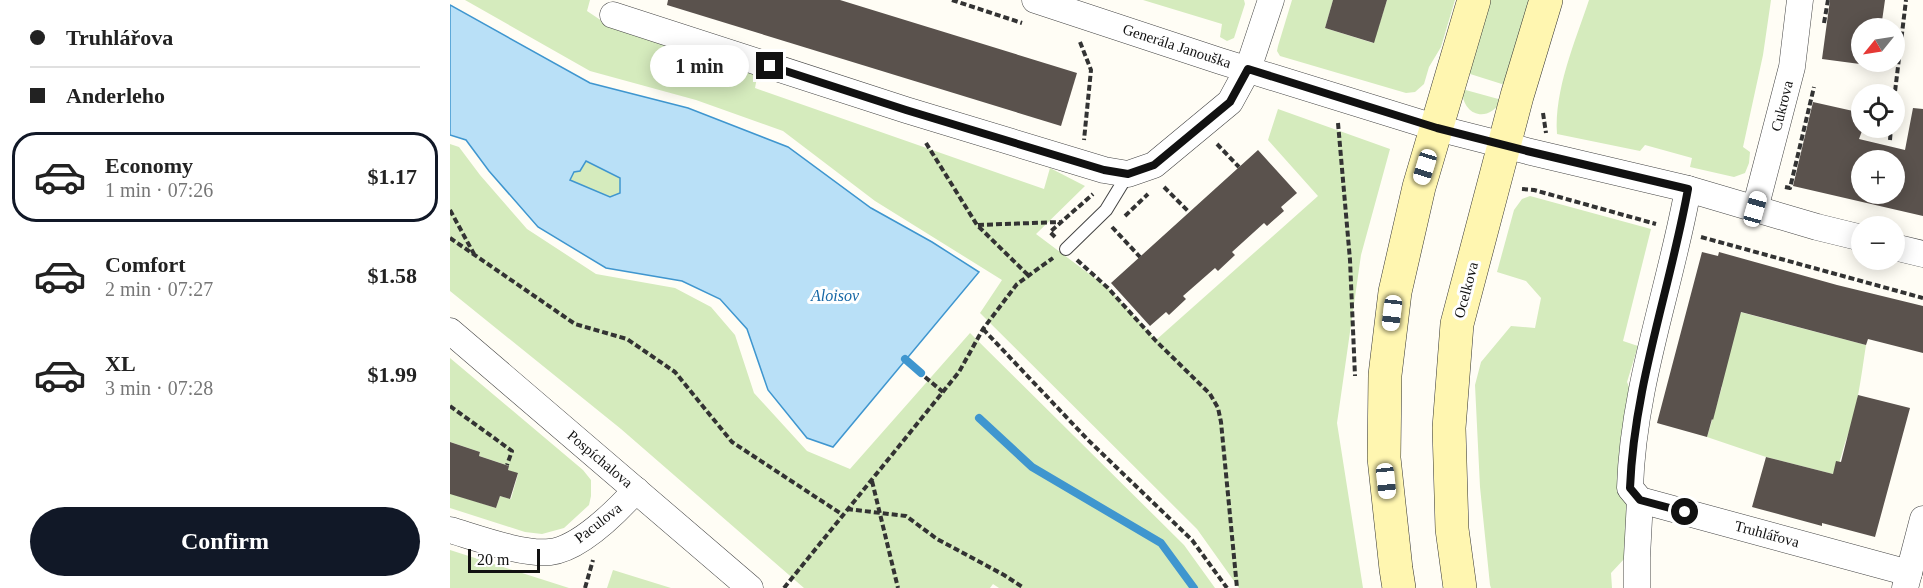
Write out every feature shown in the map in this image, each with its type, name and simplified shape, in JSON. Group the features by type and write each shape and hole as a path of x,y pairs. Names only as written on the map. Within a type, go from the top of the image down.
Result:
{"street":[{"name":"Generála Janouška","path":"1035,0 1437,128 1526,144 1851,235"},
{"path":"613,15 906,110 1116,172 1154,165 1230,102 1248,69 1271,0"},
{"path":"1399,588 1384,458 1384,375 1395,292 1419,187 1474,0"},
{"name":"Ocelkova","path":"1460,588 1452,529 1449,428 1457,324 1526,144 1517,96 1546,0"},
{"name":"Cukrova","path":"1755,209 1792,68 1800,0"},
{"path":"1637,588 1635,494 1631,457 1640,395 1688,189"},
{"path":"1905,250 1923,254"},
{"name":"Pospíchalova","path":"450,331 750,588"},
{"name":"Paculova","path":"450,530 516,549 551,552 580,541 623,505 636,490"},
{"name":"Truhlářova","path":"1635,494 1907,580"},
{"path":"1907,580 1923,519"}],"lane":[{"path":"1064,251 1106,210 1116,172"}],"path":[{"path":"952,0 1027,24"},
{"path":"1823,32 1828,0"},
{"path":"1896,84 1906,0"},
{"path":"1070,38 1091,45"},
{"path":"1080,42 1091,70 1083,150"},
{"path":"1763,180 1790,188 1815,84"},
{"path":"1526,144 1542,103"},
{"path":"906,110 977,225 1029,276"},
{"path":"1338,117 1350,260 1355,376"},
{"path":"1212,138 1239,167"},
{"path":"977,225 1061,222 1116,172"},
{"path":"1160,183 1189,212"},
{"path":"1518,190 1534,190 1923,298"},
{"path":"450,210 474,255"},
{"path":"1112,227 1140,257"},
{"path":"450,238 575,324 627,339 675,372 732,442 843,515"},
{"path":"784,588 959,372 983,329 1017,284 1064,251 1108,288 1156,341 1210,394 1218,408 1237,588"},
{"path":"983,329 1088,440 1192,540 1227,588"},
{"path":"926,377 943,392"},
{"path":"450,406 512,451 507,465"},
{"path":"872,480 878,513 898,588"},
{"path":"847,509 906,516 937,539 1024,588"}],"green space":[{"path":"465,0 590,0 587,11 611,27 758,72 755,88 1044,189 1050,168 1085,186 1036,234 1108,288 1156,340 1318,196 1268,140 1278,109 1390,149 1361,255 1337,423 1363,588 1239,588 1197,529 980,313 1002,280 875,201 783,131 696,100 590,71"},
{"path":"1143,0 1244,0 1245,4 1234,38 1227,41 1220,37 1222,24"},
{"path":"1292,0 1333,0 1325,28 1373,43 1387,0 1455,0 1441,47 1429,67 1424,84 1415,92 1406,93 1280,56 1277,51 1278,46"},
{"path":"1490,0 1532,0 1505,85 1467,73"},
{"path":"1589,0 1771,0 1763,55 1743,147 1750,152 1745,173 1734,177 1690,167 1692,158 1645,145 1640,151 1557,134 1562,83"},
{"path":"1462,89 1502,100 1490,112 1477,114 1466,105"},
{"path":"450,144 459,147 527,229 596,274 675,288 711,307 735,335 754,393 807,451 850,469 970,333 1184,545 1215,588 999,588 993,584 990,588 804,588 621,429 450,291"},
{"path":"586,161 620,178 620,193 610,197 570,180 574,172 580,171"},
{"path":"1530,196 1651,229 1623,341 1638,346 1627,382 1634,399 1625,558 1611,573 1612,588 1491,588 1490,585 1480,487 1475,385 1481,362 1511,326 1535,328 1541,298 1526,281 1497,272 1514,210 1522,199"},
{"path":"1740,312 1866,345 1853,418 1840,461 1833,474 1766,457 1707,437"},
{"path":"450,358 583,470 591,480 589,505 564,528 542,534 525,532 450,508 450,489 465,498 496,508 500,496 511,499 518,474 508,470 509,466 479,456 480,452 450,442"},
{"path":"450,550 569,588 450,588"},
{"path":"613,570 671,588 607,588"}],"water":[{"name":"Aloisov","path":"450,5 590,83 688,108 788,147 871,208 932,242 979,272 833,447 807,438 768,390 747,329 720,299 682,281 606,268 538,227 489,171 466,140 450,135","holes":["586,161 620,178 620,193 610,197 570,180 574,172 580,171"]}],"building":[{"path":"668,0 840,0 1077,73 1061,126 667,5"},
{"path":"1333,0 1387,0 1374,43 1325,28"},
{"path":"1830,0 1885,0 1882,18 1851,18 1851,63 1822,59"},
{"path":"1813,102 1851,111 1851,138 1859,138 1905,150 1851,150 1851,199 1793,186"},
{"path":"1913,108 1923,109 1923,216 1871,204 1905,204 1905,150"},
{"path":"1258,150 1297,193 1281,207 1284,211 1267,226 1264,223 1232,252 1235,255 1218,271 1215,268 1183,296 1186,299 1169,315 1166,312 1150,326 1111,283"},
{"path":"1702,252 1718,256 1719,252 1923,306 1923,353 1868,339 1866,345 1741,312 1707,437 1657,423"},
{"path":"1858,395 1910,408 1875,537 1822,523 1822,526 1752,507 1766,457 1833,474 1836,461 1841,462"},
{"path":"450,442 480,452 479,456 509,466 508,470 518,473 510,499 500,496 496,508 450,494"}],"waterway":[{"path":"905,359 921,373"},
{"path":"979,418 1032,467 1161,543 1194,588"}],"route":[{"path":"770,66 1104,170 1128,174 1154,165 1230,102 1248,69 1437,128 1688,189 1640,395 1631,457 1630,488 1640,500 1685,512"}]}
